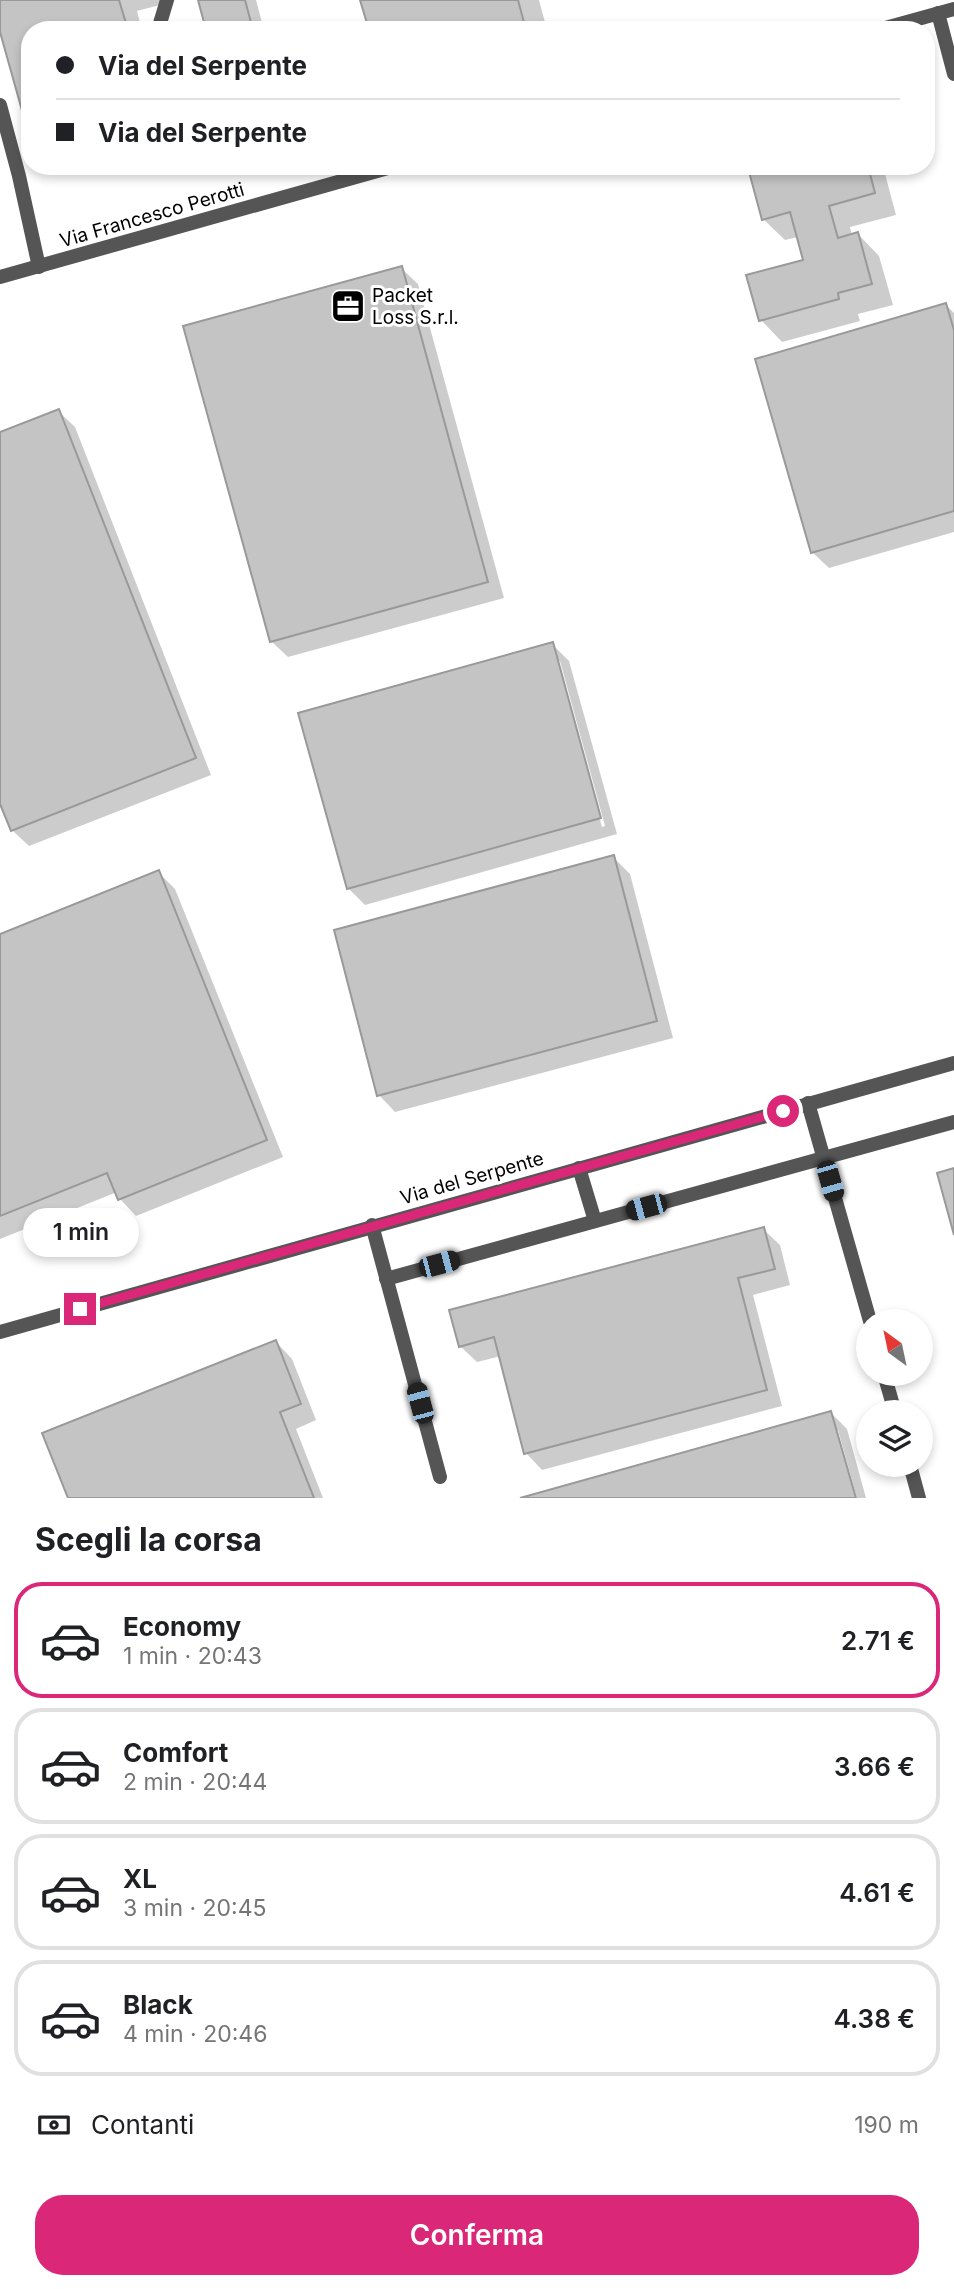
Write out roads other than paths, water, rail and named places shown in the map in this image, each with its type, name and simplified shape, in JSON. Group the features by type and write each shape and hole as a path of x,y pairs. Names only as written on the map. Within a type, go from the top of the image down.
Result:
{"street":[{"path":"161,21 167,0"},
{"path":"910,21 954,9"},
{"path":"938,13 954,74"},
{"path":"0,105 21,158"},
{"path":"25,175 39,267"},
{"name":"Via Francesco Perotti","path":"0,277 363,175"},
{"name":"Via del Serpente","path":"0,1332 954,1063"},
{"path":"808,1103 867,1309"},
{"path":"386,1279 954,1122"},
{"path":"579,1168 595,1221"},
{"path":"372,1225 440,1477"},
{"path":"913,1477 919,1498"}],"place":[{"name":"Packet Loss S.r.l.","path":"348,306"}]}
